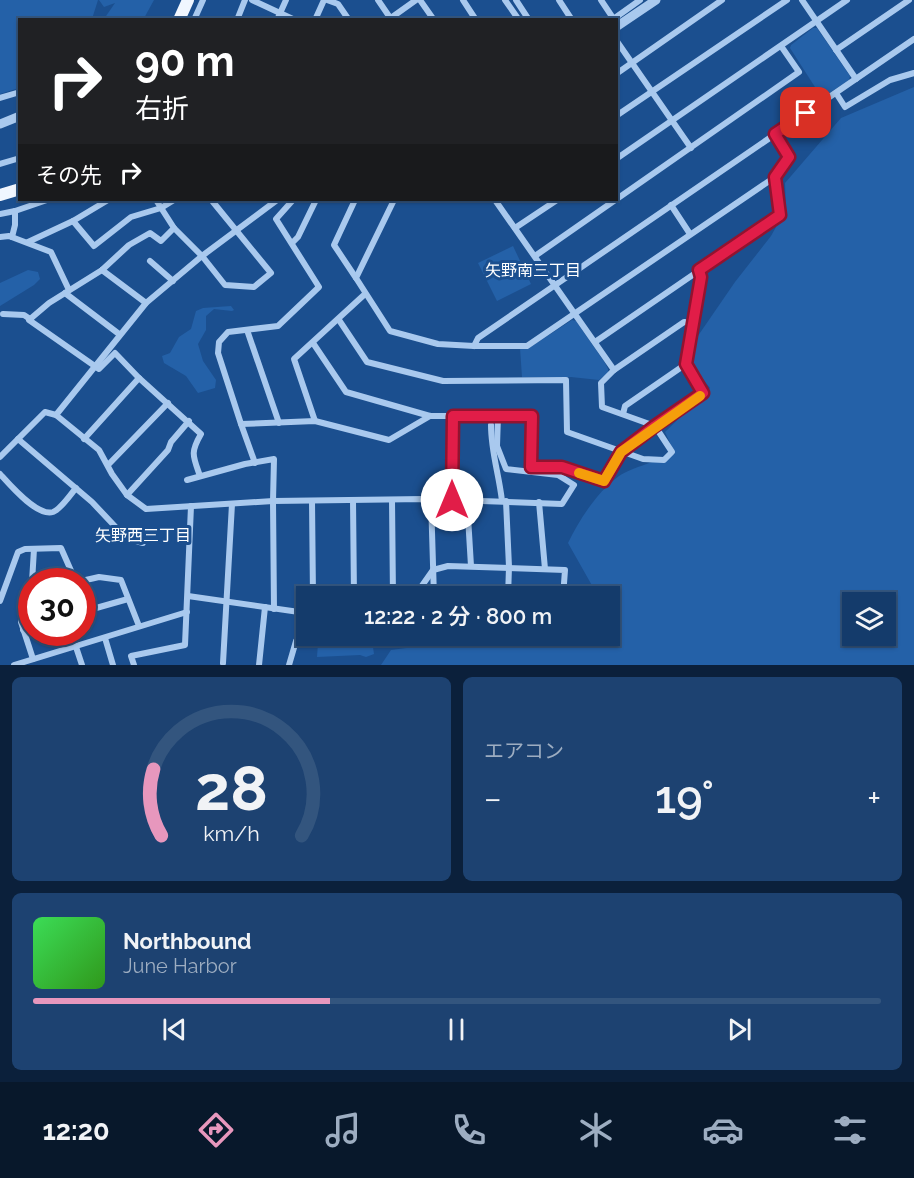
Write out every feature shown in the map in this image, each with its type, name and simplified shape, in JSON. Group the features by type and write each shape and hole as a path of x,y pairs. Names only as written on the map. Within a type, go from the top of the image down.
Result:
{"main road":[{"path":"173,18 180,0"},
{"path":"180,18 188,0"},
{"path":"0,195 18,190"},
{"path":"0,203 18,198"}],"street":[{"path":"195,18 203,0"},
{"path":"238,18 245,0"},
{"path":"252,0 279,16 286,0"},
{"path":"316,18 326,0 338,4 348,18"},
{"path":"378,0 389,18"},
{"path":"391,18 418,0 432,18"},
{"path":"463,0 475,18"},
{"path":"505,0 518,18"},
{"path":"516,0 528,18"},
{"path":"558,0 571,18"},
{"path":"601,0 612,18"},
{"path":"618,19 640,0"},
{"path":"618,20 656,0"},
{"path":"618,73 722,0"},
{"path":"618,115 787,0"},
{"path":"802,0 856,79"},
{"path":"618,158 847,0"},
{"path":"836,50 909,0"},
{"path":"474,346 478,338 914,39"},
{"path":"618,43 691,148"},
{"path":"618,199 799,72 781,46"},
{"path":"836,93 845,107 891,80 914,73"},
{"path":"0,98 18,93"},
{"path":"0,124 18,117"},
{"path":"355,201 334,245 390,331 438,344 527,345 775,177 789,157 775,134"},
{"path":"0,164 18,159"},
{"path":"595,342 780,215 775,177"},
{"path":"0,214 44,201"},
{"path":"28,242 74,220 106,201"},
{"path":"157,201 174,228 202,256 225,285 254,287 272,273 214,201"},
{"path":"74,220 94,246 131,217 161,208 172,201"},
{"path":"262,201 266,207"},
{"path":"56,415 146,303 202,256 275,201"},
{"path":"255,463 218,353 219,342 228,332 278,326 319,287 276,219 292,201"},
{"path":"292,243 298,237 315,201"},
{"path":"356,278 394,201"},
{"path":"496,201 614,370"},
{"path":"515,228 556,201"},
{"path":"535,256 614,201"},
{"path":"671,205 690,234"},
{"path":"12,237 15,211"},
{"path":"30,319 102,270 129,245 150,233 161,241 174,228"},
{"path":"0,237 12,237 51,252 67,292 119,334"},
{"path":"150,261 173,281"},
{"path":"102,270 146,303"},
{"path":"313,343 346,392 430,416 532,416 531,467 562,467 604,481 621,452 703,393 686,364 701,277 699,270"},
{"path":"315,422 294,359 365,294"},
{"path":"3,314 24,315 99,369 116,353 139,378 201,434 193,448 193,456 200,476"},
{"path":"339,320 367,362 443,381 566,380 567,432 643,459 664,460 672,452 655,426 602,406 601,384 614,370 684,322 692,323"},
{"path":"247,330 279,423"},
{"path":"622,414 625,406 686,364"},
{"path":"84,438 139,378"},
{"path":"108,465 168,403"},
{"path":"0,457 45,412 56,415 99,450 127,495 146,509 273,501 430,499 562,504 574,485 558,475 506,469 497,446 498,416"},
{"path":"241,424 315,422 388,440 430,416"},
{"path":"452,500 453,416"},
{"path":"127,495 168,450 171,442 189,421"},
{"path":"491,425 491,447 504,501 508,586"},
{"path":"18,439 76,488 126,538 143,543"},
{"path":"187,480 274,459 274,609"},
{"path":"0,474 31,505 48,513 55,511 76,488"},
{"path":"430,499 434,586"},
{"path":"353,500 354,586"},
{"path":"392,500 393,586"},
{"path":"467,500 471,566"},
{"path":"312,501 313,586"},
{"path":"539,502 545,569"},
{"path":"223,663 232,504"},
{"path":"134,665 131,656 185,645 191,506"},
{"path":"0,601 18,552 25,549 61,548 70,568"},
{"path":"33,568 34,549"},
{"path":"422,586 433,570 448,566 565,570 564,586"},
{"path":"96,578 121,580 140,626"},
{"path":"188,596 296,612"},
{"path":"96,608 128,599"},
{"path":"259,665 265,607"},
{"path":"16,665 187,612"},
{"path":"105,638 113,665"},
{"path":"289,665 296,642"},
{"path":"28,646 33,659"},
{"path":"76,647 82,665"},
{"path":"46,656 49,665"}],"shaded area":[{"path":"0,0 98,0 92,18 18,18 18,88 0,94"},
{"path":"99,0 154,0 144,18 105,18 115,3 104,7"},
{"path":"813,28 817,28 850,76 849,80 822,98 790,48"},
{"path":"914,87 914,665 381,665 391,650 422,646 620,646 620,586 592,586 568,543 589,507 619,476 675,454 665,432 710,388 690,363 691,346 735,282 771,236 786,209 785,183 841,118"},
{"path":"513,246 531,284 497,301 478,263"},
{"path":"28,270 38,272 40,279 0,306 0,283"},
{"path":"231,306 234,310 232,311 214,309 206,316 206,330 198,344 203,361 216,380 215,388 198,393 186,376 164,363 162,356 170,353 179,337 191,329 196,311 203,308"},
{"path":"572,320 576,321 605,363 608,373 599,380 571,377 522,377 520,348 529,348"},
{"path":"318,646 373,646 374,654 366,657 360,655 317,657"}],"slow traffic":[{"path":"579,473 604,481 621,452 700,396"}],"district":[{"name":"矢野南三丁目","path":"533,270"},
{"name":"矢野西三丁目","path":"143,535"}],"route":[{"path":"452,500 453,416 532,416 531,467 562,467 604,481 621,452 703,393 686,364 701,277 699,270 780,215 775,177 789,157 775,134 806,113"}]}
